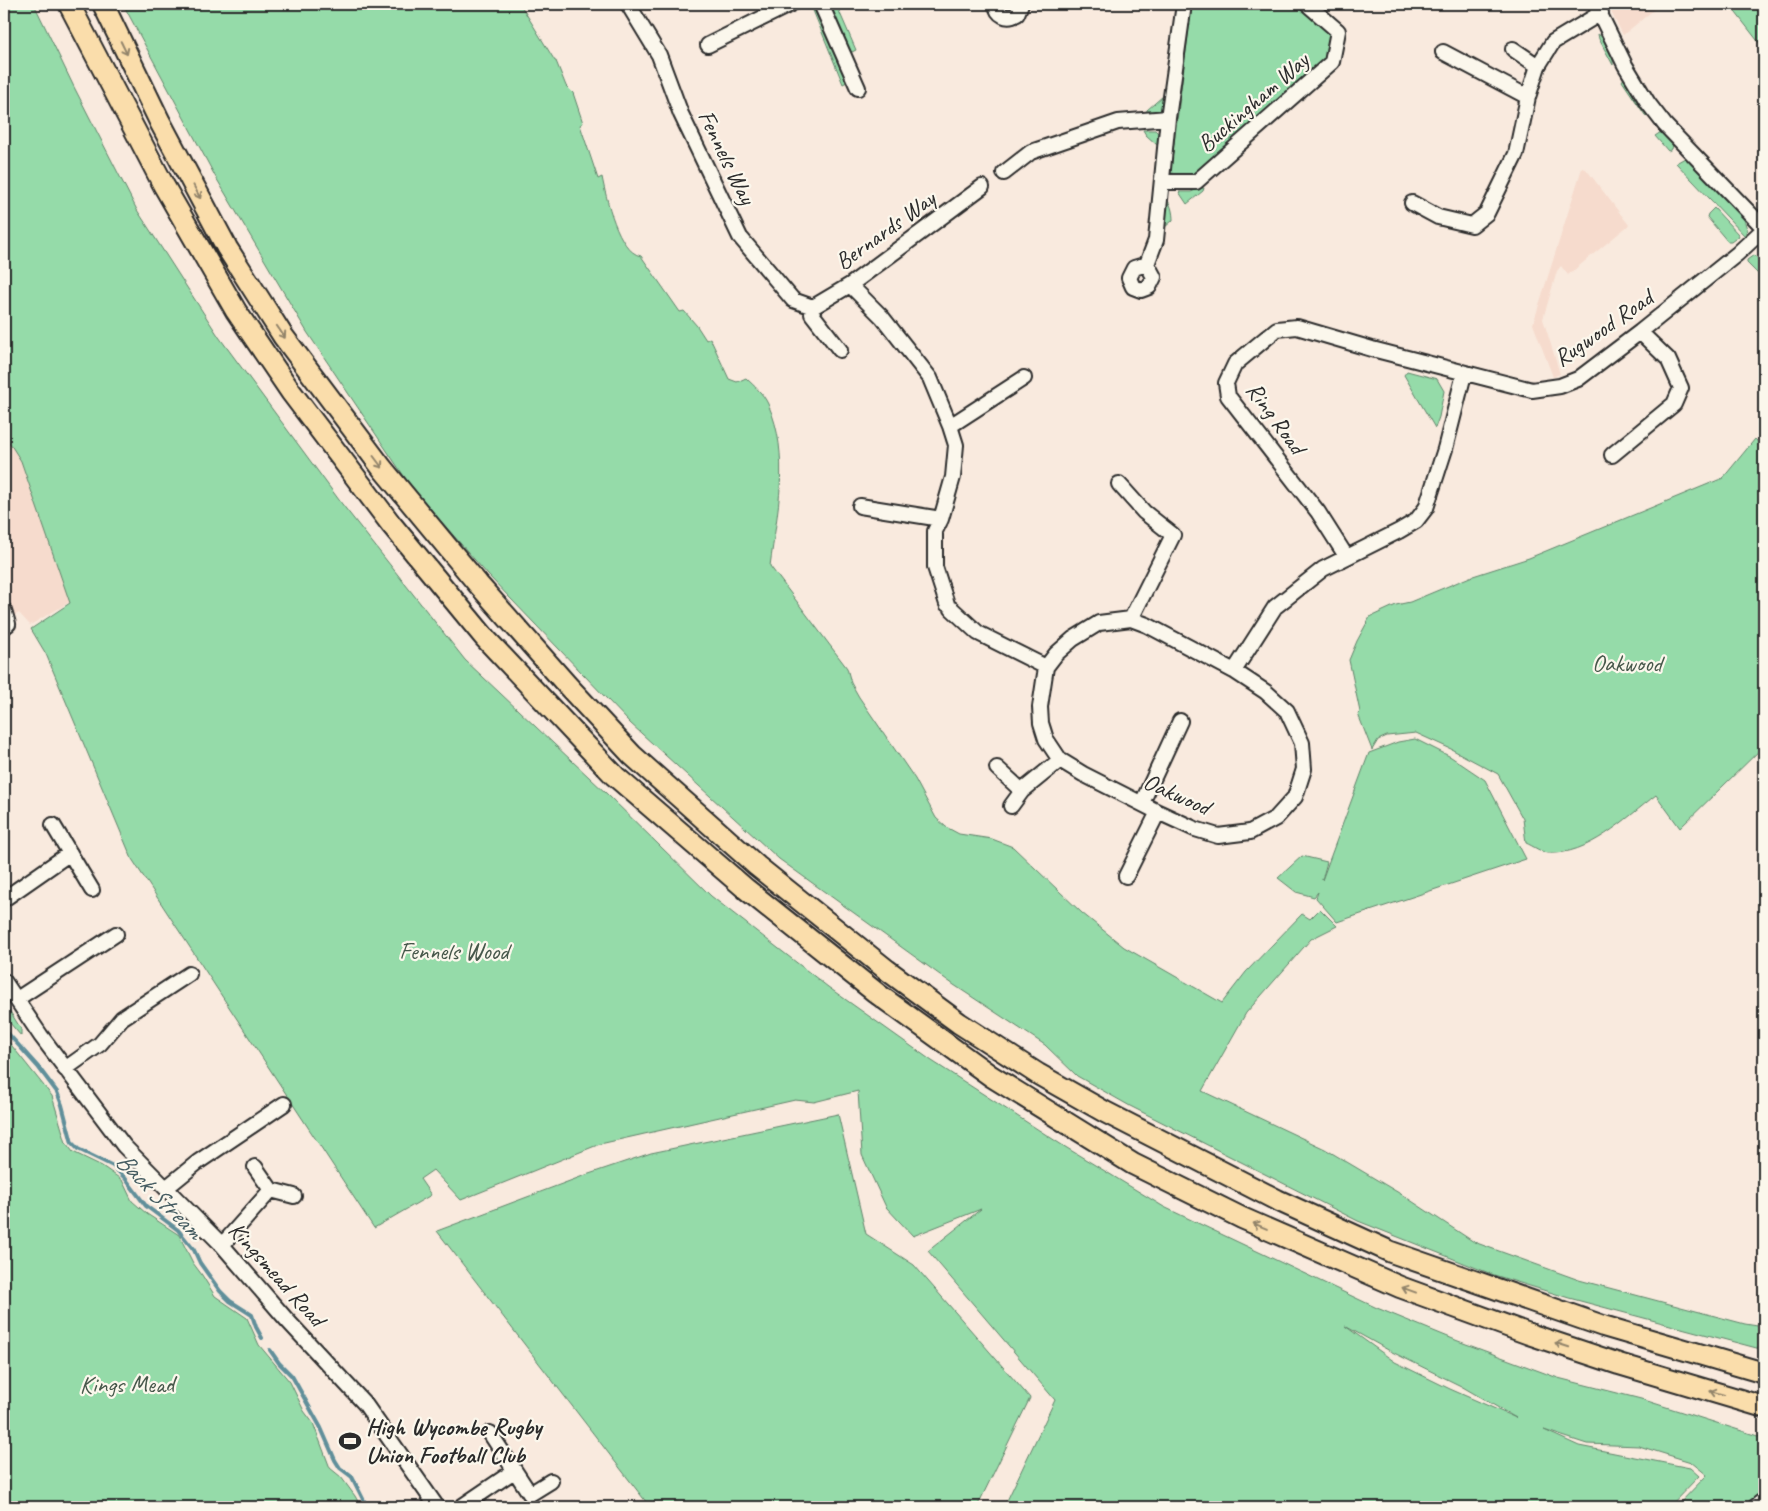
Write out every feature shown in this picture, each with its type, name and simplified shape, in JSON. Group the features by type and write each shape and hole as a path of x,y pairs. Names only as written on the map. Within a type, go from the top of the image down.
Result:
{"highway":[{"path":"70,4 164,186 236,311 291,392 391,524 486,638 615,776 746,888 879,995 991,1076 1133,1164 1242,1218 1400,1287 1574,1349 1764,1406"},
{"path":"103,4 160,122 227,248 283,336 382,468 478,584 567,685 626,748 757,866 887,970 959,1023 1038,1074 1105,1112 1277,1200 1391,1252 1603,1326 1764,1373"}],"street":[{"name":"Fennels Way","path":"628,4 658,55 680,114 740,237 793,300 813,307"},
{"path":"708,45 791,4"},
{"path":"821,4 858,88"},
{"path":"996,4 1001,15 1009,17 1017,14 1021,4"},
{"name":"Buckingham Way","path":"1147,264 1156,240 1168,118 1184,4"},
{"name":"Buckingham Way","path":"1163,182 1196,182 1332,62 1338,31 1307,4"},
{"path":"1412,203 1438,217 1472,225 1487,213 1516,154 1528,97 1538,66 1553,42 1598,8 1625,65 1648,103 1665,125 1764,228"},
{"path":"1513,49 1538,66"},
{"path":"1443,52 1528,97"},
{"path":"1004,173 1031,152 1118,122 1168,118"},
{"name":"Bernards Way","path":"813,307 850,285 982,187"},
{"name":"Rugwood Road","path":"1297,327 1464,374 1532,390 1560,386 1578,379 1640,332 1737,254 1764,228"},
{"path":"850,285 882,317 930,378 956,445 953,477 941,519 935,531 935,567 950,606 978,633 1046,667"},
{"path":"813,307 812,314 840,350"},
{"name":"Ring Road","path":"1297,327 1277,330 1235,364 1226,383 1228,396 1318,512 1346,556"},
{"path":"1612,455 1674,404 1681,388 1668,359 1640,332"},
{"path":"1234,671 1275,607 1323,569 1416,521 1426,508 1445,449 1464,374"},
{"path":"950,426 1024,378"},
{"path":"1119,484 1144,512 1173,535 1131,619"},
{"path":"860,506 941,519"},
{"path":"4,610 8,624 4,628"},
{"name":"Oakwood","path":"1131,619 1147,625 1234,671 1266,692 1288,711 1302,743 1304,769 1295,797 1276,818 1250,832 1218,836 1194,829 1083,774 1060,760 1046,738 1041,723 1040,707 1046,667 1056,654 1074,638 1099,623 1131,619"},
{"path":"1142,803 1180,722"},
{"path":"1011,806 1022,791 1060,760"},
{"path":"997,768 1022,791"},
{"path":"1126,876 1158,812"},
{"path":"53,825 92,890"},
{"path":"4,899 70,853"},
{"path":"16,999 116,934"},
{"path":"65,1069 100,1044 122,1018 190,974"},
{"name":"Kingsmead Road","path":"4,981 40,1036 124,1146 222,1245 286,1319 365,1404 437,1507"},
{"path":"166,1188 198,1162 284,1104"},
{"path":"255,1166 272,1190 294,1196"},
{"path":"222,1245 272,1190"},
{"path":"490,1433 530,1494 551,1481"},
{"path":"461,1507 514,1471"},
{"path":"1755,1507 1764,1500"}],"shaded area":[{"path":"1607,4 1661,4 1623,35"},
{"path":"1582,168 1586,169 1629,225 1568,275 1561,266 1557,271 1543,319 1560,374 1553,377 1533,324"},
{"path":"4,345 82,595 30,625 19,613 4,622"}],"green space":[{"name":"Fennels Wood","path":"4,4 34,4 137,210 219,337 342,504 465,660 607,794 711,896 828,987 932,1061 1062,1145 1164,1207 1377,1308 1458,1341 1558,1378 1641,1399 1764,1438 1764,1492 1745,1507 1676,1507 1707,1475 1691,1462 1639,1446 1587,1444 1544,1430 1579,1446 1690,1468 1699,1476 1669,1507 1004,1507 1055,1400 928,1251 981,1209 913,1236 886,1207 862,1155 858,1091 814,1102 795,1100 600,1144 461,1200 433,1170 420,1179 431,1195 374,1228 132,859 46,654 31,629 70,603 21,461 4,434","holes":["1345,1326 1390,1351 1461,1386 1516,1418 1395,1362"]},
{"path":"123,4 520,4 556,61 566,86 573,93 583,123 580,125 598,179 602,177 614,222 626,245 633,252 641,256 680,312 684,311 706,340 710,338 729,379 737,382 746,378 766,400 775,424 781,464 779,505 770,566 847,668 851,683 859,697 915,779 936,818 946,827 959,834 992,839 1013,847 1082,913 1124,947 1222,1003 1246,972 1302,914 1310,919 1320,909 1337,926 1311,939 1246,1013 1202,1091 1325,1149 1404,1196 1474,1242 1579,1280 1745,1324 1764,1327 1764,1350 1569,1298 1494,1275 1358,1221 1130,1106 1077,1076 1045,1045 954,985 779,859 630,723 488,575 412,488 307,332 215,176"},
{"path":"831,4 836,4 856,50 852,52 848,50 830,9"},
{"path":"1192,4 1299,4 1328,29 1336,39 1334,54 1190,183 1176,180 1172,174 1171,167"},
{"path":"1729,4 1764,4 1764,49"},
{"path":"818,6 846,69 847,82 843,84 812,8"},
{"path":"1598,34 1610,47 1613,65 1599,39"},
{"path":"1624,78 1654,121 1645,115 1622,81"},
{"path":"1163,96 1160,115 1146,118 1147,110"},
{"path":"1143,130 1155,130 1158,133 1157,145 1146,135"},
{"path":"1661,132 1673,144 1672,149 1668,151 1655,136"},
{"path":"1685,158 1743,216 1747,229 1745,236 1676,163"},
{"path":"1204,188 1203,191 1187,204 1179,192 1191,192"},
{"path":"1165,198 1170,205 1173,220 1164,228"},
{"path":"1714,208 1739,236 1731,242 1728,242 1707,217"},
{"path":"1754,255 1764,264 1764,280 1747,263 1747,260"},
{"path":"1407,371 1437,379 1444,391 1435,428 1404,375"},
{"name":"Oakwood","path":"1755,439 1760,444 1764,462 1764,746 1680,828 1656,795 1606,834 1592,842 1563,852 1548,853 1526,843 1523,819 1498,774 1416,733 1387,736 1378,740 1372,750 1358,714 1360,712 1349,660 1370,617 1470,577 1529,558 1723,478"},
{"path":"1415,739 1451,757 1485,780 1526,859 1337,922 1316,898 1318,892 1314,897 1296,892 1278,878 1302,856 1327,862 1322,880 1369,753 1398,742"},
{"path":"4,1002 21,1029 21,1036 4,1016"},
{"name":"Kings Mead","path":"4,1036 52,1096 66,1143 73,1152 102,1166 122,1180 132,1201 147,1214 179,1235 193,1263 215,1296 247,1318 259,1345 290,1382 304,1411 313,1423 330,1468 341,1477 361,1507 4,1507"},
{"path":"838,1114 866,1234 914,1265 1030,1398 977,1507 650,1507 437,1231 583,1176 651,1153"}],"waterway":[{"name":"Back Stream","path":"4,1029 39,1068 57,1092 72,1143 78,1149 113,1166 125,1178 146,1206 178,1230 194,1250 200,1263 220,1291 230,1301 252,1315 262,1338"},
{"name":"Back Stream","path":"270,1350 279,1363 292,1376 321,1428 335,1460 340,1468 352,1477 367,1507"}],"place":[{"name":"High Wycombe Rugby Union Football Club","path":"350,1441"}]}
